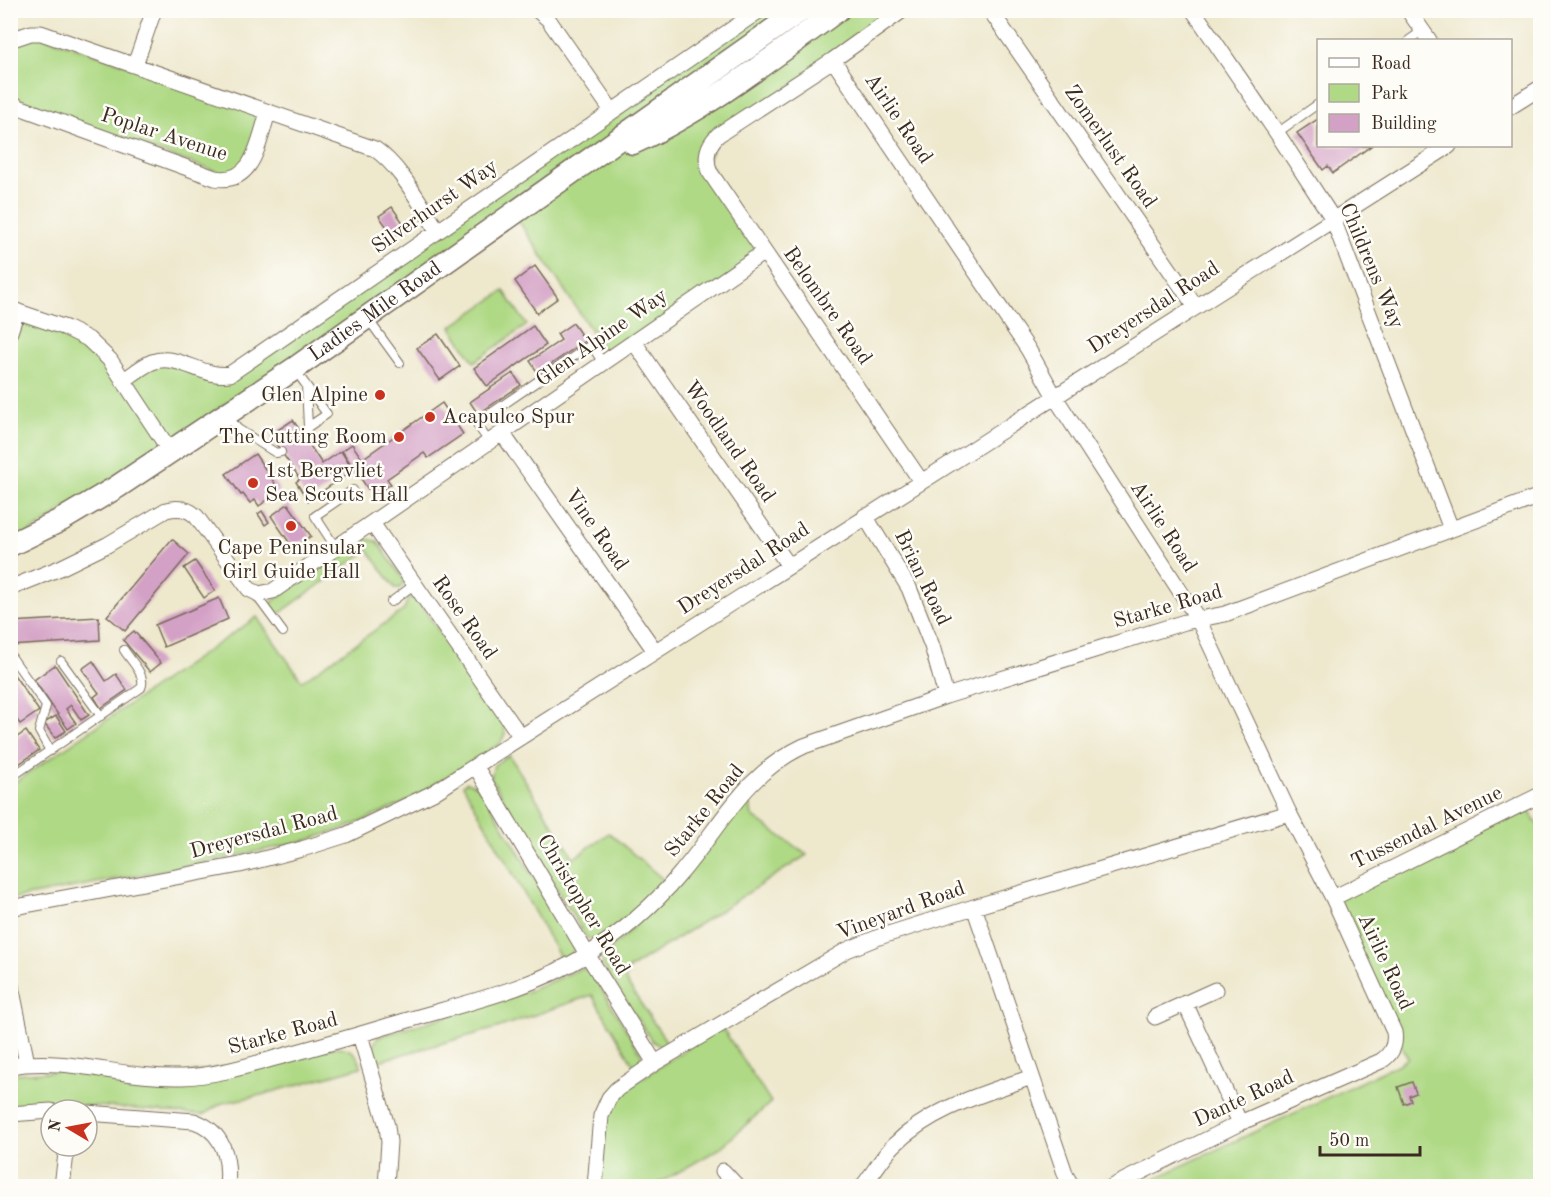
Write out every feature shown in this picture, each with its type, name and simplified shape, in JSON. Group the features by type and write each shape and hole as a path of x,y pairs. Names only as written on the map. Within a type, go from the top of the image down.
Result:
{"main road":[{"name":"Ladies Mile Road","path":"10,545 72,513 226,415 300,377 367,318 801,10"},
{"name":"Ladies Mile Road","path":"582,166 651,134 720,94 838,10"}],"street":[{"path":"135,64 154,10"},
{"path":"537,10 548,19 612,111"},
{"name":"Silverhurst Way","path":"123,381 152,362 164,360 209,374 219,376 230,374 760,10"},
{"path":"832,60 903,10"},
{"name":"Zomerlust Road","path":"990,10 1195,306"},
{"name":"Childrens Way","path":"1193,10 1333,219 1451,529"},
{"path":"1408,10 1426,36"},
{"path":"10,40 31,33 41,33 375,149 386,157 397,171 438,231"},
{"name":"Belombre Road","path":"832,60 718,135 710,144 707,161 709,171 921,481"},
{"name":"Airlie Road","path":"832,60 1028,349 1055,397 1198,619 1393,1028 1395,1038 1392,1050"},
{"path":"1512,106 1540,88"},
{"name":"Poplar Avenue","path":"10,102 214,178 225,180 236,178 245,172 251,163 268,113"},
{"name":"Dreyersdal Road","path":"10,908 240,865 345,835 406,806 476,767 1447,147"},
{"name":"Glen Alpine Way","path":"254,592 273,591 764,252"},
{"path":"10,332 14,310 66,328 88,339 110,360 170,451"},
{"name":"Woodland Road","path":"634,342 789,566"},
{"name":"Vine Road","path":"496,438 655,651"},
{"name":"Starke Road","path":"10,1066 27,1063 76,1064 143,1075 193,1076 240,1068 526,985 587,954 639,916 670,885 732,803 752,781 787,753 946,696 1185,622 1225,614 1540,496"},
{"path":"10,588 60,568 107,545 166,510 181,508 196,516 244,584 254,592"},
{"name":"Brian Road","path":"866,516 909,588 932,646 946,696"},
{"name":"Rose Road","path":"372,523 521,737"},
{"name":"Christopher Road","path":"476,767 655,1063"},
{"name":"Tussendal Avenue","path":"1333,898 1540,795"},
{"name":"Vineyard Road","path":"595,1186 601,1116 606,1104 622,1084 847,950 879,937 974,907 1289,813"},
{"path":"974,907 1066,1176 1072,1186"},
{"path":"10,981 27,1063"},
{"path":"1155,1017 1215,990"},
{"path":"1185,1004 1240,1123"},
{"path":"360,1035 387,1126 389,1142 386,1186"},
{"name":"Dante Road","path":"1113,1186 1240,1123 1377,1063 1386,1058 1392,1050"},
{"path":"862,1186 896,1144 929,1118 953,1106 1032,1077"},
{"path":"10,1114 39,1112"},
{"path":"99,1114 194,1121 203,1124 213,1130 220,1142 228,1170 227,1186"},
{"path":"62,1186 66,1158"},
{"path":"723,1171 737,1186"}],"lane":[{"path":"1277,133 1317,105"},
{"path":"367,318 400,363"},
{"path":"496,438 478,426 478,422 591,346 603,363"},
{"path":"300,377 327,414 308,427"},
{"path":"300,377 308,427 303,436"},
{"path":"226,415 238,429 276,453 281,452"},
{"path":"336,548 315,516 353,490"},
{"path":"391,602 415,584"},
{"path":"254,592 283,632"},
{"path":"10,778 142,687 141,676 124,650"},
{"path":"12,656 46,706 39,731 50,751"},
{"path":"61,661 101,716"}],"green space":[{"path":"760,11 801,11 586,163 838,11 903,11 718,135 707,161 764,252 610,359 514,214 11,545 10,332 17,311 66,328 123,380 152,362 219,376"},
{"path":"10,25 268,113 236,178 11,102"},
{"path":"504,291 527,325 474,362 451,327"},
{"path":"365,539 377,541 404,580 400,588 395,588 368,550 280,613 274,614 269,609 273,601"},
{"path":"415,597 504,723 505,734 500,744 404,803 346,828 301,842 222,859 11,899 11,785 257,617 302,681 404,610 408,598"},
{"path":"509,755 574,858 609,833 666,882 635,912 597,940 587,938 584,934 491,778 494,765"},
{"path":"467,782 480,787 575,947 571,957 562,961 463,785"},
{"path":"745,799 750,803 752,816 807,855 629,969 625,980 670,1047 663,1048 652,1041 603,966 602,956 625,936"},
{"path":"1524,803 1540,828 1540,1186 1139,1186 1408,1058 1395,1036 1335,899"},
{"path":"582,968 591,972 641,1054 642,1060 636,1069 592,995 497,1028 375,1062 373,1046 378,1037 529,991"},
{"path":"721,1026 771,1102 719,1149 654,1186 597,1186 608,1101"},
{"path":"338,1047 354,1052 361,1067 261,1095 222,1103 203,1115 99,1106 99,1098 39,1098 39,1103 11,1108 10,1074 64,1071 137,1082"}],"building":[{"path":"1317,120 1317,147 1370,147 1333,173 1328,166 1323,170 1297,133"},
{"path":"392,207 406,227 393,236 379,216"},
{"path":"535,266 558,298 537,313 515,281"},
{"path":"573,323 585,341 538,373 530,361 561,340 557,334"},
{"path":"533,326 546,345 487,386 474,368"},
{"path":"438,334 460,366 440,380 417,348"},
{"path":"513,373 521,385 478,414 470,402"},
{"path":"442,403 463,434 428,458 424,453 387,479 391,484 380,491 375,485 368,489 342,451 352,444 362,459"},
{"path":"293,420 322,464 341,451 353,470 308,501 296,482 300,479 270,435"},
{"name":"1st Bergvliet Sea Scouts Hall","path":"255,454 280,491 259,506 255,500 250,503 243,494 241,495 226,474"},
{"name":"Cape Peninsular Girl Guide Hall","path":"288,504 311,536 293,548 271,516"},
{"path":"262,511 269,522 265,525 258,514"},
{"path":"172,539 189,554 125,631 107,616"},
{"path":"195,561 215,590 204,598 184,568"},
{"path":"219,598 228,619 164,647 155,625"},
{"path":"99,617 100,640 10,646 10,622"},
{"path":"134,631 161,663 150,672 123,640"},
{"path":"93,661 106,681 116,674 127,690 101,708 94,697 99,693 82,669"},
{"path":"55,665 89,715 81,720 71,705 66,709 76,723 68,729 34,680"},
{"path":"10,669 39,711 20,724 10,711"},
{"path":"56,716 66,731 55,738 44,723"},
{"path":"26,731 39,750 10,770 10,742"},
{"path":"1412,1082 1416,1093 1409,1096 1411,1101 1404,1104 1398,1087"}],"place":[{"name":"Glen Alpine","path":"380,395"},
{"name":"Acapulco Spur","path":"430,417"},
{"name":"The Cutting Room","path":"399,437"},
{"name":"1st Bergvliet Sea Scouts Hall","path":"253,483"},
{"name":"Cape Peninsular Girl Guide Hall","path":"291,526"}]}
